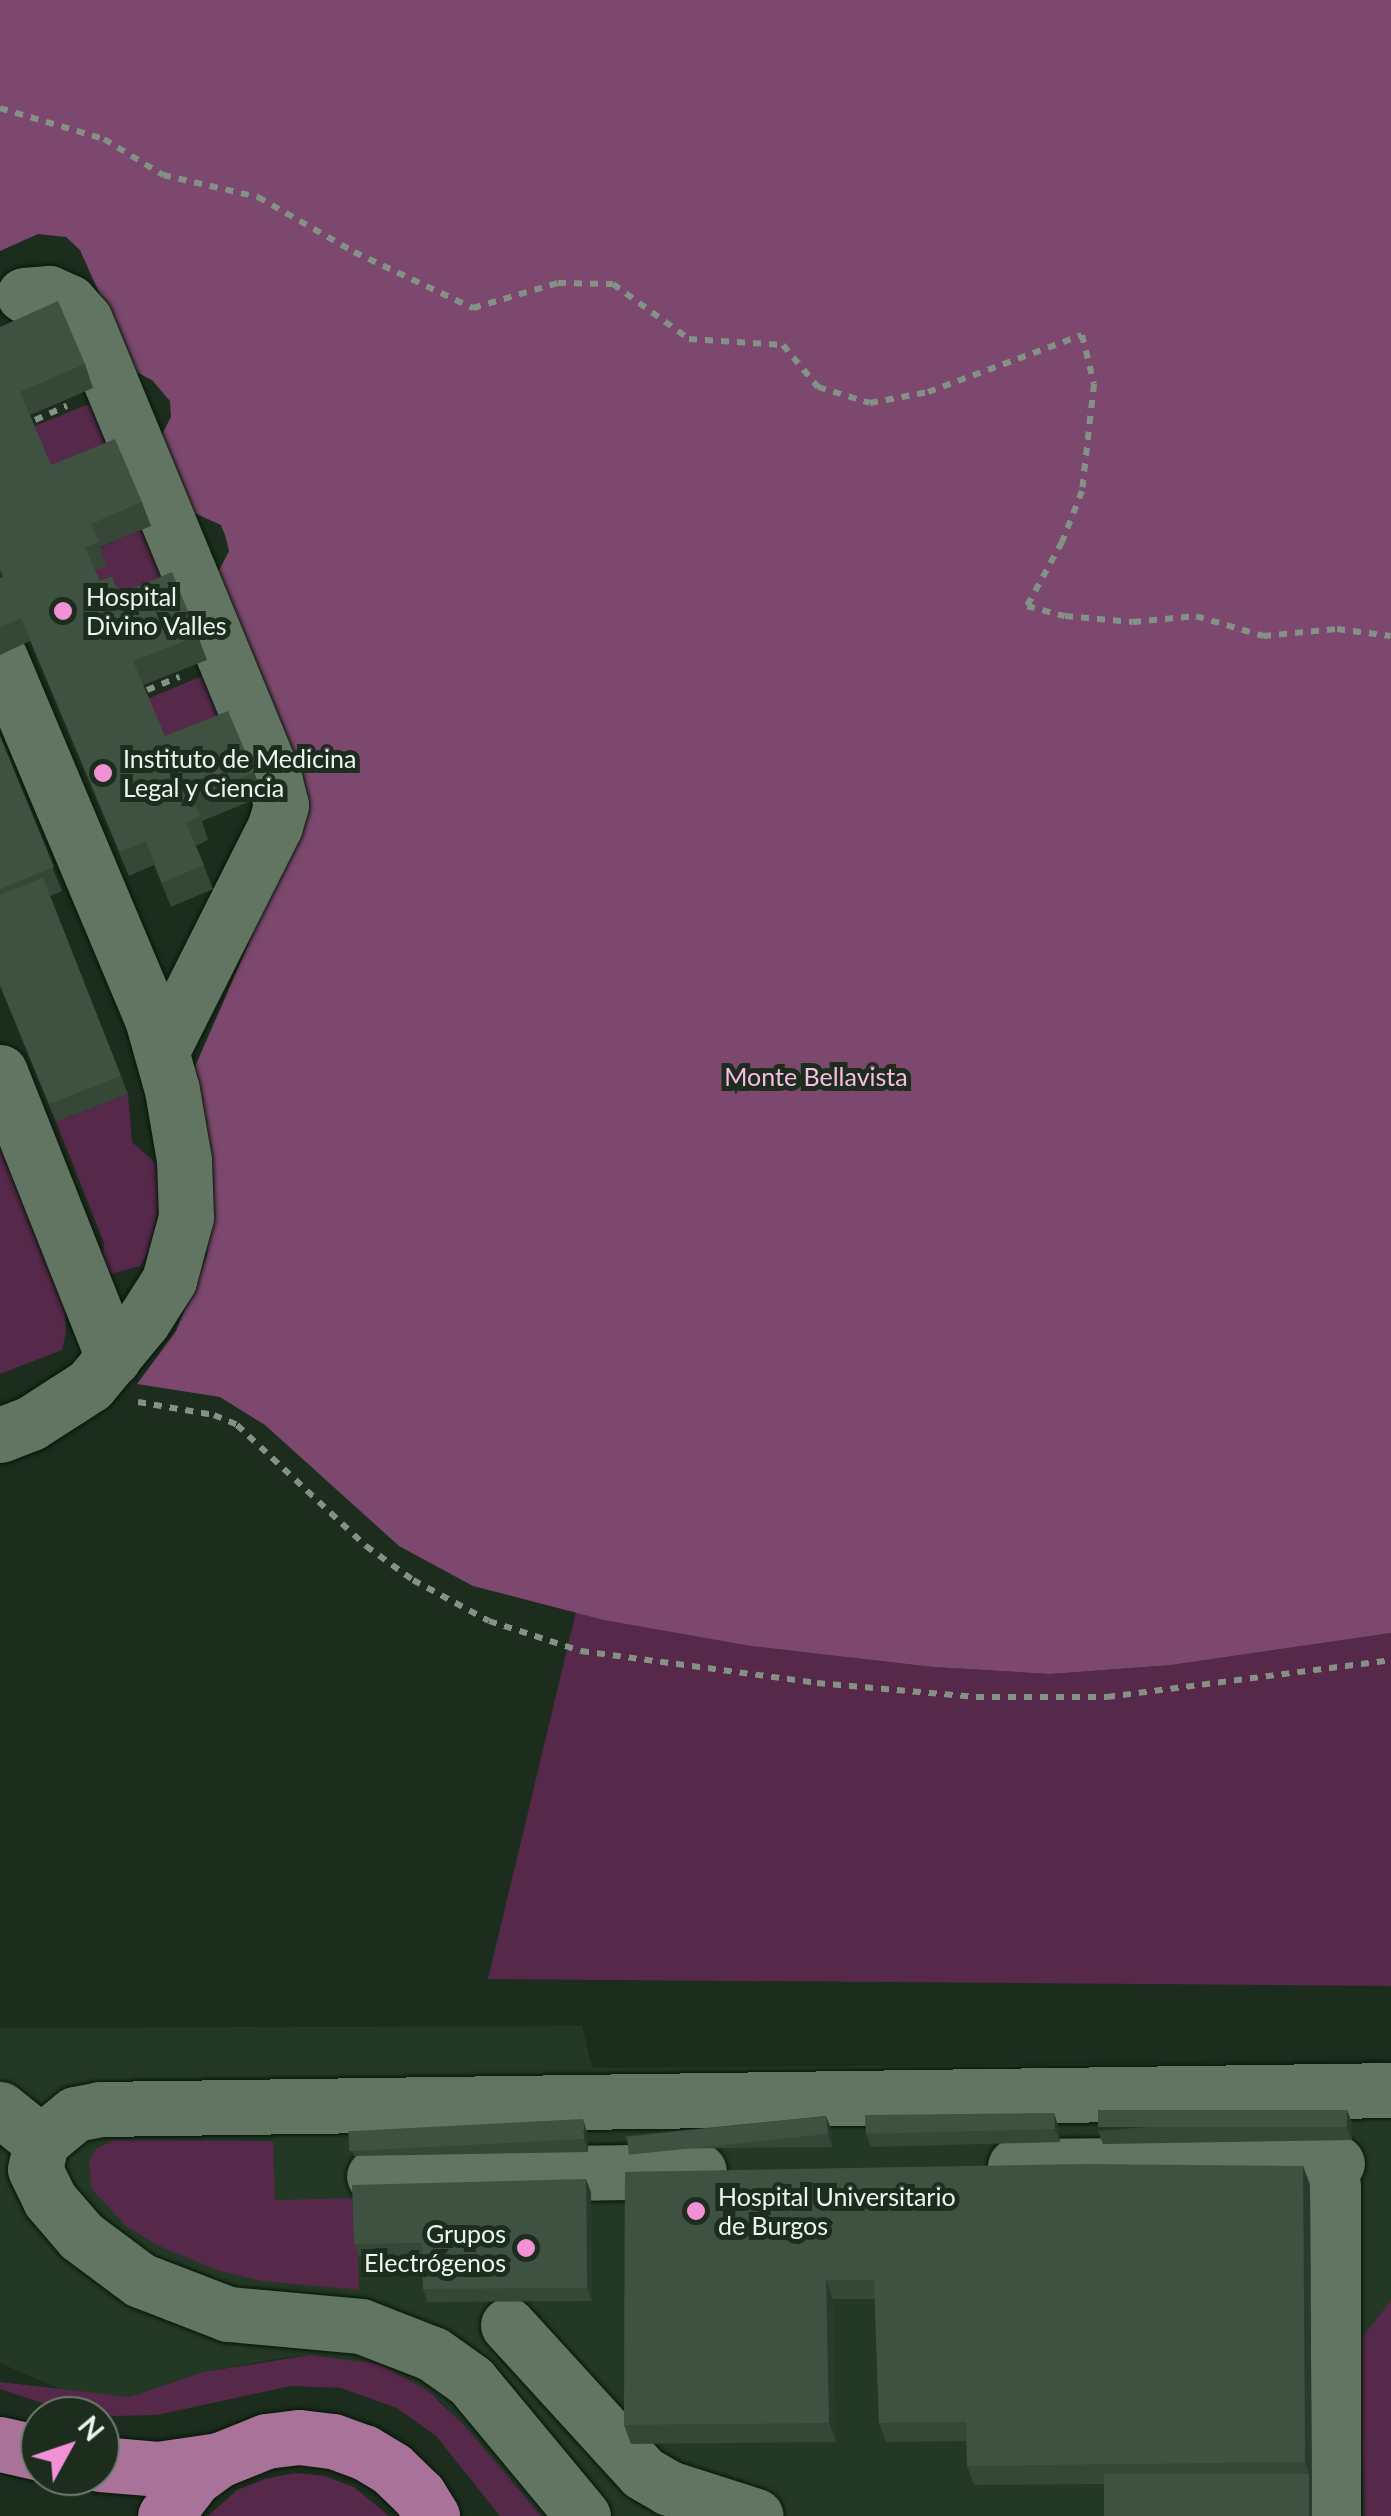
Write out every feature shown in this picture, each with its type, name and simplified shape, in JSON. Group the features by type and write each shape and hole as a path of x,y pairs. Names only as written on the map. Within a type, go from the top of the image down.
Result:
{"main road":[{"path":"120,2466 158,2469 218,2460 266,2441 333,2441 392,2468 420,2495 432,2516"},
{"path":"165,2516 194,2478 218,2460"}],"lane":[{"path":"24,295 49,293 70,302 85,320 276,781 281,806 275,826 162,1051"},
{"path":"0,657 162,1051 184,1160 183,1242 169,1280 102,1371 31,1423 0,1434"},
{"path":"0,1072 102,1371"},
{"path":"583,2516 471,2381 434,2354 361,2326 228,2314 140,2280 80,2236 50,2200 20,2125 56,2125 76,2114 100,2109 1391,2090"},
{"path":"966,2166 1335,2174 1333,2516"},
{"path":"374,2176 740,2170"},
{"path":"508,2325 643,2473 669,2488 742,2514"}],"path":[{"path":"0,108 104,140 163,175 258,197 354,252 473,308 558,284 613,284 689,339 782,344 818,387 870,404 928,392 1082,335 1094,384 1082,491 1062,542 1027,606 1065,616 1134,622 1196,616 1263,636 1337,629 1391,636"},
{"path":"102,1371 122,1400 214,1415 237,1425 366,1546 412,1580 488,1621 581,1650 817,1683 976,1697 1107,1696 1391,1660"}],"shaded area":[{"path":"99,400 119,449 52,476 32,427"},
{"path":"151,525 180,596 108,605 94,571 99,548"},
{"path":"211,672 233,724 169,751 147,699"},
{"path":"128,1094 132,1142 159,1166 160,1202 150,1250 140,1266 111,1274 102,1262 104,1243 56,1122"},
{"path":"0,1123 65,1311 66,1332 62,1350 0,1374"},
{"path":"576,1612 751,1646 933,1667 1050,1674 1171,1665 1391,1633 1391,1986 488,1979"},
{"name":"Hospital Universitario de Burgos","path":"582,2026 592,2068 1391,2062 1391,2516 541,2516 443,2403 379,2364 311,2355 281,2358 203,2372 130,2397 62,2390 0,2363 0,2028"},
{"path":"114,2140 273,2141 275,2200 357,2198 359,2290 261,2281 220,2271 159,2246 126,2226 92,2189 89,2162 96,2149"},
{"path":"1391,2300 1391,2516 1365,2516 1359,2393 1345,2360"},
{"path":"311,2355 379,2364 427,2390 465,2426 541,2516 500,2516 436,2436 397,2408 341,2388 291,2386 157,2415 120,2416 120,2396 21,2396 0,2389 0,2382 130,2397 203,2372"},
{"path":"295,2473 325,2476 354,2487 389,2516 208,2516 237,2490"}],"green space":[{"name":"Monte Bellavista","path":"0,0 1391,0 1391,1633 1171,1665 1050,1674 933,1667 751,1646 604,1620 473,1586 399,1546 265,1425 220,1397 137,1384 176,1331 207,1255 210,1170 194,1069 306,812 213,582 229,551 225,535 221,525 192,512 160,438 171,417 170,401 152,380 134,371 80,250 66,237 38,234 0,251"}],"building":[{"name":"Hospital Divino Valles","path":"58,301 85,364 20,392 51,465 115,439 142,502 91,524 99,542 85,547 100,581 112,576 119,594 172,572 198,636 133,661 165,736 228,711 254,772 191,798 200,816 186,823 204,865 162,883 146,841 120,852 21,618 0,627 0,578 4,576 0,568 0,327"},
{"path":"0,736 54,867 0,889"},
{"path":"43,878 121,1076 49,1104 0,984 0,895"},
{"path":"1098,2110 1347,2110 1347,2127 1098,2127"},
{"path":"1054,2113 1055,2129 866,2134 865,2115"},
{"path":"826,2116 828,2134 629,2155 627,2137"},
{"path":"583,2119 584,2139 349,2151 348,2131"},
{"path":"1086,2164 1303,2166 1305,2462 967,2466 966,2422 879,2423 874,2280 826,2280 829,2423 624,2425 625,2172"},
{"path":"586,2179 587,2288 423,2289 422,2243 354,2244 352,2185"},
{"path":"1104,2474 1309,2474 1309,2516 1104,2516"}],"place":[{"name":"Hospital Divino Valles","path":"63,611"},
{"name":"Instituto de Medicina Legal y Ciencia","path":"103,773"},
{"name":"Hospital Universitario de Burgos","path":"696,2211"},
{"name":"Grupos Electrógenos","path":"526,2248"}]}
